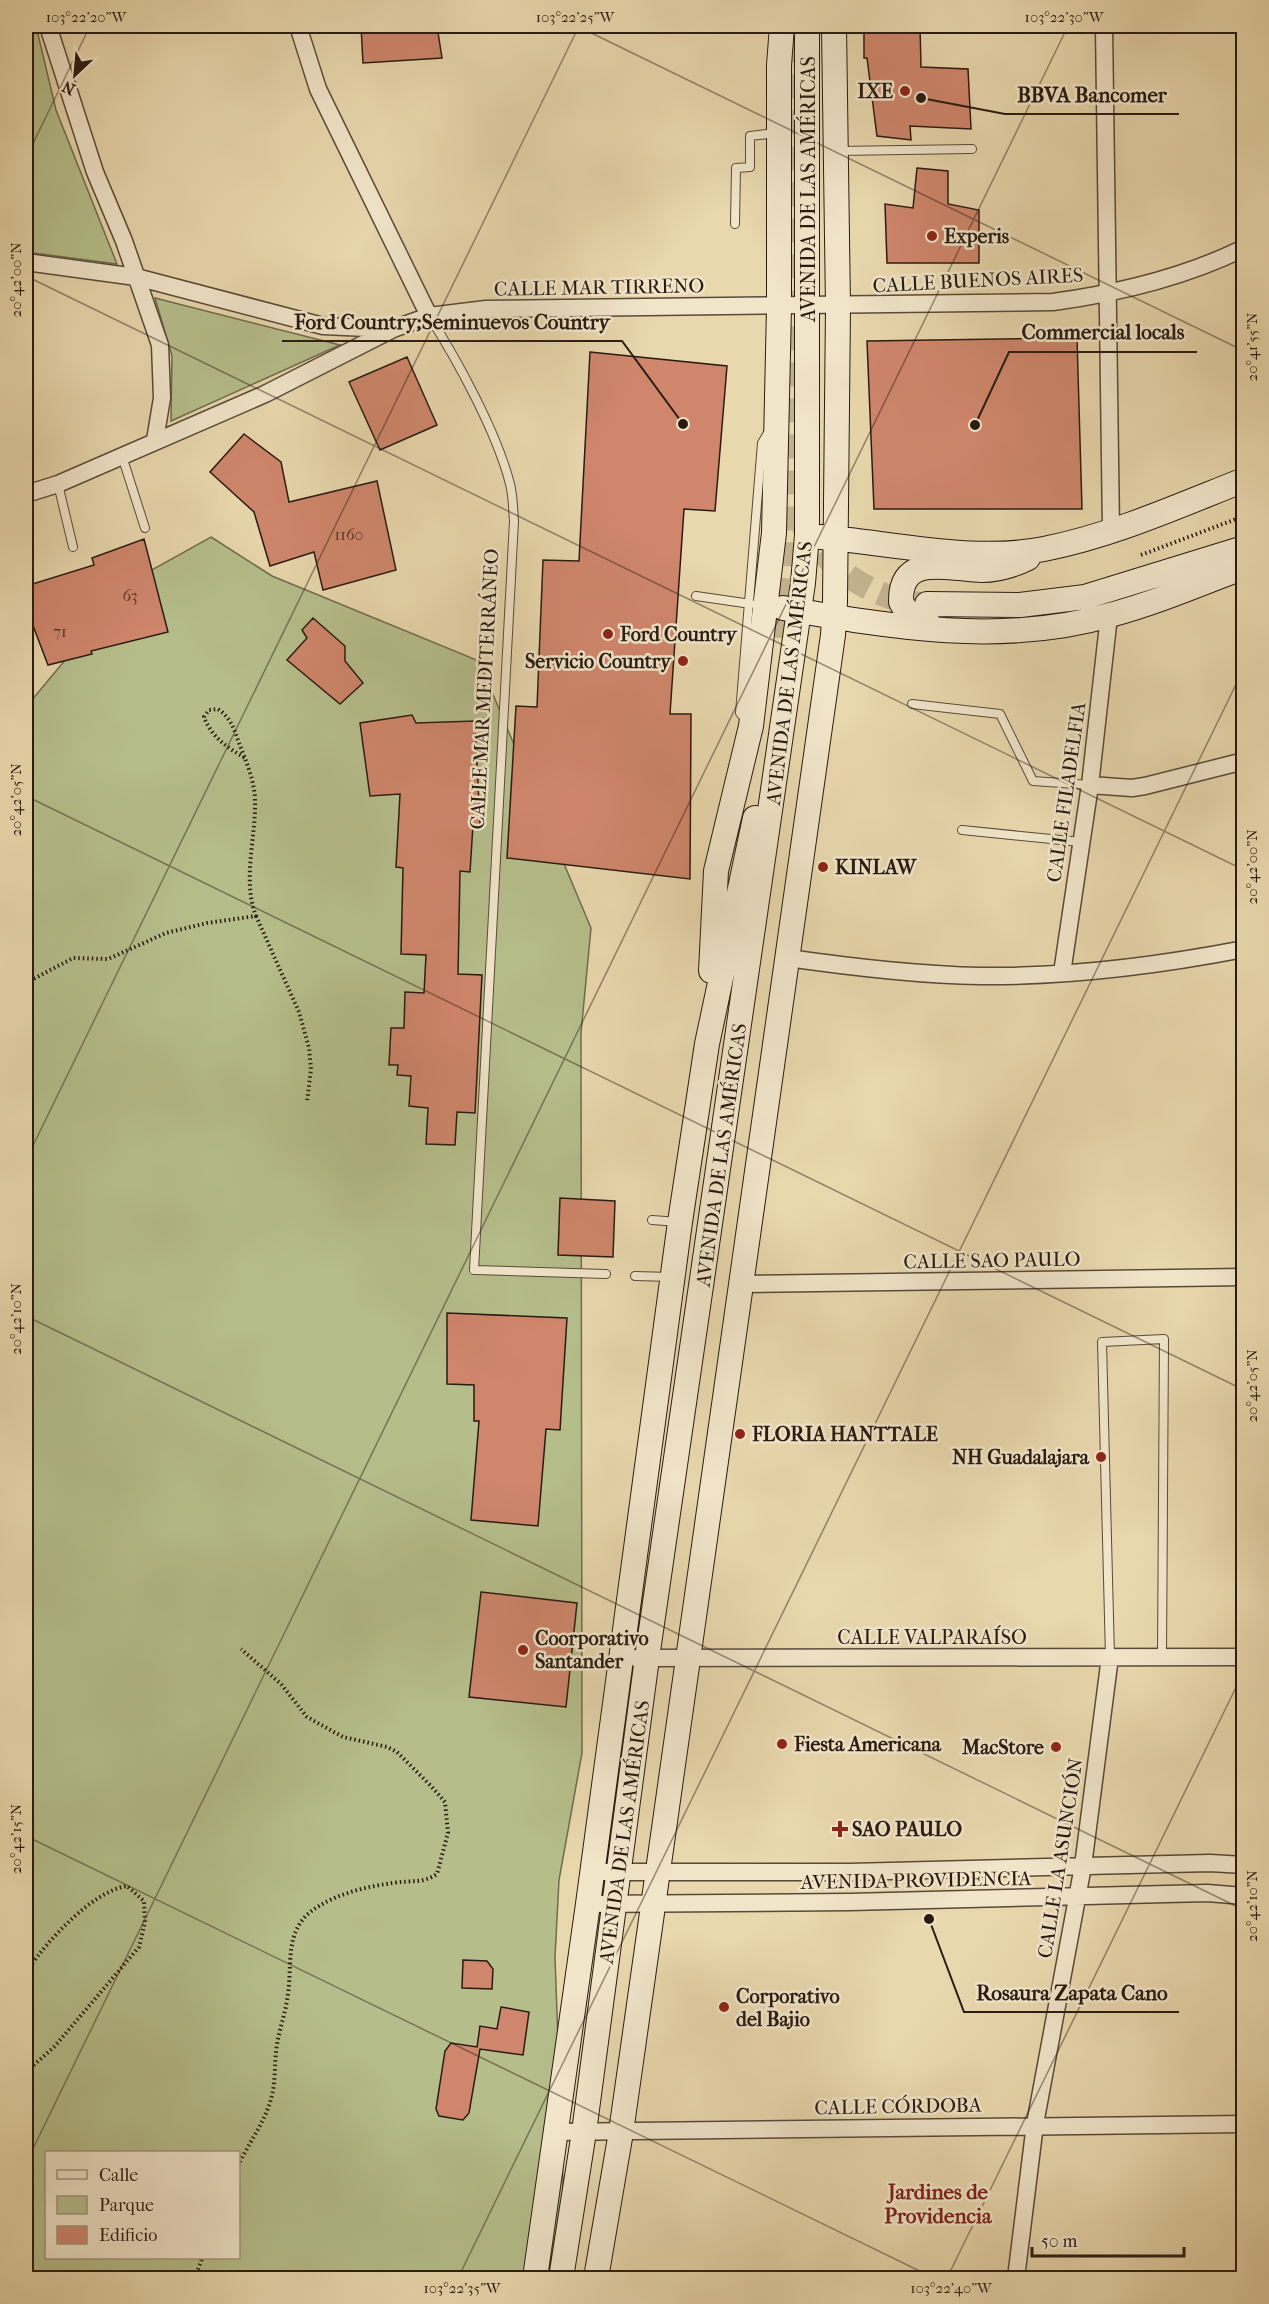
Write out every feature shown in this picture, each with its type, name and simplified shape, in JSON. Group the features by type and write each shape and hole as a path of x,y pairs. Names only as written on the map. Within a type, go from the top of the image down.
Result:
{"main road":[{"name":"AVENIDA DE LAS AMÉRICAS","path":"771,26 779,65"},
{"name":"AVENIDA DE LAS AMÉRICAS","path":"707,1044 716,871 751,726 757,604 774,532 779,307 779,65 783,26"},
{"name":"AVENIDA DE LAS AMÉRICAS","path":"561,2278 584,2132 647,1658 799,610 807,535 807,26"},
{"name":"AVENIDA DE LAS AMÉRICAS","path":"596,2278 621,2132 788,958 834,616 838,307 834,26"},
{"path":"774,532 969,553 1043,549 1111,531 1244,480"},
{"path":"927,604 1020,605 1085,597 1244,548"},
{"path":"938,630 913,616 903,607 901,591 911,572 927,566 981,570 1004,567 1018,563 1043,549"},
{"path":"757,604 938,630 964,632 1028,630 1109,616 1244,567"},
{"name":"AVENIDA DE LAS AMÉRICAS","path":"535,2278 680,1222 707,1044 757,807 781,638"}],"street":[{"path":"48,26 95,172 124,242 160,345 162,398 155,440"},
{"name":"CALLE MAR MEDITERRÁNEO","path":"298,26 318,89 429,316"},
{"path":"1104,26 1111,531"},
{"name":"CALLE BUENOS AIRES","path":"779,307 1053,302 1106,295 1180,275 1244,248"},
{"path":"26,262 136,278 295,321 323,326 393,329"},
{"name":"CALLE MAR TIRRENO","path":"26,494 58,484 265,394 393,329 429,316 486,309 779,307"},
{"name":"CALLE FILADELFIA","path":"1062,973 1090,785 1109,616"},
{"path":"1090,785 1132,788 1145,786 1244,761"},
{"path":"788,958 928,973 980,976 1062,973 1149,966 1244,949"},
{"name":"CALLE SAO PAULO","path":"742,1284 1244,1277"},
{"name":"CALLE LA ASUNCIÓN","path":"1016,2278 1035,2124 1083,1866 1110,1657"},
{"name":"CALLE VALPARAÍSO","path":"620,1658 1244,1657"},
{"name":"AVENIDA PROVIDENCIA","path":"592,1872 850,1872 1210,1863 1244,1865"},
{"name":"AVENIDA PROVIDENCIA","path":"588,1904 1077,1898 1208,1893 1244,1896"},
{"name":"CALLE CÓRDOBA","path":"554,2132 1035,2124 1244,2124"}],"lane":[{"path":"735,224 736,168 750,167 750,136 779,133"},
{"path":"836,151 972,149"},
{"name":"CALLE MAR MEDITERRÁNEO","path":"429,316 446,342 499,449 511,485 514,521 474,1270 606,1274"},
{"path":"696,596 757,604 762,443 776,417"},
{"path":"122,455 145,528"},
{"path":"58,484 73,547"},
{"path":"912,704 1000,714 1033,782 1090,785"},
{"path":"962,830 1081,842"},
{"path":"652,1220 680,1222"},
{"path":"635,1275 672,1277"},
{"path":"1110,1657 1102,1342 1164,1339 1162,1657"}],"path":[{"path":"1137,556 1244,516"},
{"path":"245,758 221,744 213,734 204,717 209,710 218,709 229,717 245,758 255,800 250,862 252,906 299,1012 309,1048 311,1070 307,1102"},
{"path":"26,983 73,958 108,959 166,933 207,923 256,916"},
{"path":"240,2161 248,2143 265,2116 273,2094 277,2044 288,1999 289,1947 298,1924 318,1906 358,1891 394,1883 424,1882 437,1874 448,1833 445,1802 410,1762 387,1747 343,1737 307,1717 281,1684 241,1649"},
{"path":"26,2072 55,2046 139,1947 145,1922 144,1901 127,1886 113,1888 58,1933 27,1968"},
{"path":"195,2278 202,2259"}],"green space":[{"path":"26,26 36,26 56,110 117,264 26,252"},
{"path":"155,298 340,345 171,421 172,356"},
{"path":"211,537 272,576 479,661 591,928 581,1033 582,1753 559,1880 555,1957 564,2209 551,2278 26,2278 26,707 130,582"}],"building":[{"path":"361,26 437,26 442,58 363,63"},
{"path":"864,26 920,26 921,67 968,69 971,129 910,126 911,140 877,136 867,58 864,58"},
{"name":"Experis","path":"917,168 948,171 948,204 979,210 979,263 887,263 885,204 913,208"},
{"path":"1077,338 1082,509 874,509 867,341"},
{"name":"Ford Country","path":"590,352 727,366 715,511 684,509 670,714 691,714 690,879 507,858 516,706 537,707 543,560 579,561"},
{"path":"407,357 437,425 380,450 349,382"},
{"path":"244,434 281,462 289,502 377,481 396,570 323,590 314,552 270,566 254,512 210,472"},
{"path":"144,539 168,632 91,651 92,654 48,665 26,607 26,586 94,565 92,558"},
{"path":"313,618 345,646 345,661 363,683 340,704 287,660 307,638 302,630"},
{"path":"412,715 416,723 475,721 480,825 473,825 470,872 460,871 458,974 482,975 475,1113 457,1112 455,1145 426,1144 428,1108 409,1106 411,1076 397,1075 398,1065 389,1065 391,1028 404,1028 405,992 424,993 426,955 401,954 403,868 396,867 400,794 370,796 360,723"},
{"path":"560,1198 615,1201 613,1257 558,1255"},
{"path":"447,1313 567,1318 560,1430 546,1429 538,1526 471,1520 479,1421 474,1421 474,1385 447,1384"},
{"name":"Coorporativo Santander","path":"481,1592 577,1603 566,1707 469,1697"},
{"path":"463,1960 487,1961 493,1969 492,1989 462,1988"},
{"path":"501,2007 529,2012 523,2055 480,2049 469,2113 463,2120 439,2116 436,2109 445,2051 451,2043 477,2047 480,2026 497,2029"}],"tunnel":[{"path":"781,638 788,545 794,26"},
{"path":"801,522 823,553 851,578 884,595 921,604"}],"place":[{"name":"IXE","path":"905,91"},
{"name":"BBVA Bancomer","path":"921,98"},
{"name":"Experis","path":"932,236"},
{"name":"Ford Country;Seminuevos Country","path":"683,424"},
{"name":"Commercial locals","path":"975,425"},
{"name":"Ford Country","path":"608,634"},
{"name":"Servicio Country","path":"683,661"},
{"name":"KINLAW","path":"823,867"},
{"name":"FLORIA HANTTALE","path":"740,1434"},
{"name":"NH Guadalajara","path":"1101,1457"},
{"name":"Coorporativo Santander","path":"523,1650"},
{"name":"Fiesta Americana","path":"782,1744"},
{"name":"MacStore","path":"1056,1747"},
{"name":"SAO PAULO","path":"840,1829"},
{"name":"Rosaura Zapata Cano","path":"929,1919"},
{"name":"Corporativo del Bajio","path":"724,2007"}],"district":[{"name":"Jardines de Providencia","path":"938,2204"}]}
